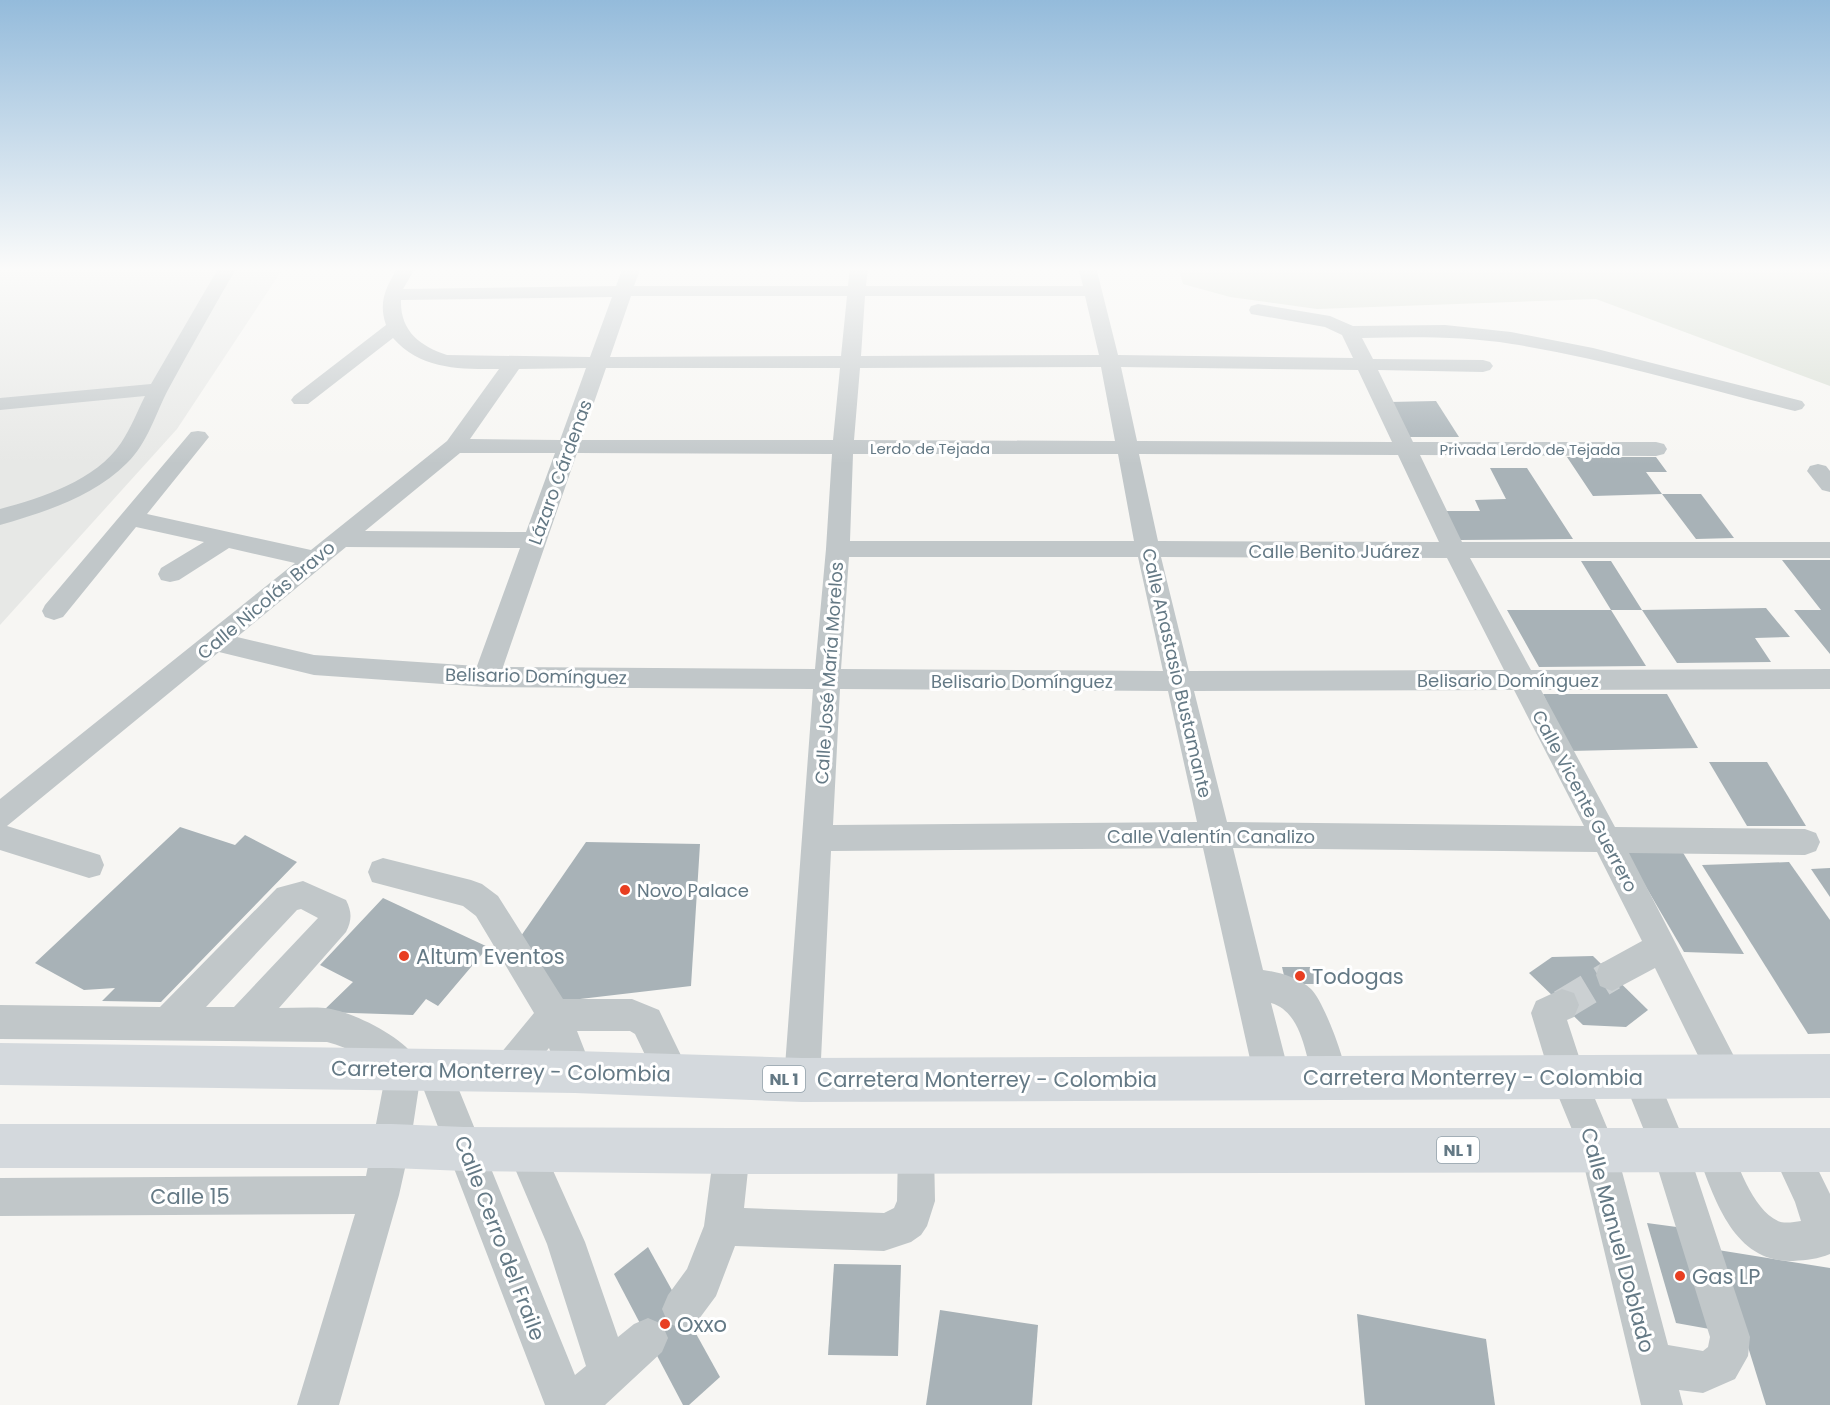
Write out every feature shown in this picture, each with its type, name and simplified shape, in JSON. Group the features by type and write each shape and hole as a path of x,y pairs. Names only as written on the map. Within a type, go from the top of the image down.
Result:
{"main road":[{"name":"Carretera Monterrey - Colombia","path":"0,1064 575,1072 802,1080 1830,1076"},
{"name":"NL 1","path":"0,1146 392,1146 525,1150 732,1151 1810,1150"}],"street":[{"path":"0,517 38,507 73,493 119,460 128,448 191,333"},
{"path":"301,400 387,333"},
{"path":"399,333 407,343 424,354 442,360 512,364 1110,361 1483,366"},
{"name":"Lázaro Cárdenas","path":"486,677 609,333"},
{"name":"Calle José María Morelos","path":"802,1080 827,680 854,333"},
{"name":"Calle Anastasio Bustamante","path":"1103,333 1129,449 1148,551 1272,1077"},
{"name":"Calle Vicente Guerrero","path":"1350,333 1404,449 1455,551 1662,947 1726,1076"},
{"path":"1451,333 1511,338 1593,354 1795,405"},
{"name":"Calle Nicolás Bravo","path":"0,816 455,446 512,364"},
{"path":"0,404 159,389"},
{"path":"54,611 198,437"},
{"name":"Lerdo de Tejada","path":"455,446 1404,449"},
{"name":"Privada Lerdo de Tejada","path":"1404,449 1656,449"},
{"path":"132,518 314,559"},
{"path":"339,539 536,540"},
{"path":"170,574 225,540"},
{"name":"Calle Benito Juárez","path":"838,549 1830,550"},
{"name":"Belisario Domínguez","path":"216,642 314,664 486,677 1179,681 1830,679"},
{"name":"Calle Valentín Canalizo","path":"817,838 1214,835 1805,842"},
{"path":"0,837 89,864"},
{"path":"383,872 471,894 487,906 554,1015 575,1072"},
{"path":"168,1023 288,898 303,895 335,910 335,922 242,1024"},
{"path":"1612,975 1662,947"},
{"path":"1252,985 1273,986 1300,1000 1308,1010 1329,1077"},
{"name":"Calle Manuel Doblado","path":"1562,1005 1548,1013 1568,1076 1598,1149 1662,1405"},
{"path":"508,1071 554,1015"},
{"path":"554,1015 632,1015 640,1017 647,1022 672,1074"},
{"path":"0,1022 327,1025 352,1031 419,1070 392,1146 380,1195 318,1405"},
{"name":"Calle Cerro del Fraile","path":"419,1070 464,1149 566,1405"},
{"path":"1640,1076 1670,1150 1730,1337 1727,1356 1717,1368 1705,1374 1651,1361"},
{"path":"525,1150 566,1242 609,1373"},
{"path":"723,1226 884,1232 902,1227 911,1219 916,1205 916,1150"},
{"path":"1714,1150 1732,1192 1751,1225 1776,1240 1818,1240 1822,1226 1812,1196 1810,1150"},
{"path":"682,1310 702,1282 723,1226 732,1151"},
{"name":"Calle 15","path":"0,1197 380,1195"},
{"path":"573,1405 648,1338"}],"shaded area":[{"path":"0,333 241,333 177,429 0,625"},
{"path":"1686,333 1830,333 1830,386"}],"building":[{"path":"1436,401 1459,437 1407,437 1389,402"},
{"path":"1567,457 1656,457 1667,472 1646,472 1662,494 1593,496"},
{"path":"1490,468 1527,468 1573,539 1459,540 1444,511 1480,511 1475,500 1506,499"},
{"path":"1662,494 1701,494 1734,538 1696,539"},
{"path":"1782,560 1830,560 1830,654 1794,610 1821,610"},
{"path":"1581,561 1611,561 1642,610 1611,610"},
{"path":"1766,608 1790,637 1755,638 1771,662 1677,663 1642,610"},
{"path":"1507,610 1611,610 1646,666 1539,667"},
{"path":"1543,694 1667,694 1698,748 1570,751"},
{"path":"1709,762 1767,762 1806,826 1747,826"},
{"path":"180,827 235,845 245,835 297,862 161,1002 102,1001 115,988 84,990 35,963"},
{"name":"Novo Palace","path":"586,842 700,844 691,986 563,1001 521,936"},
{"path":"1625,851 1682,851 1744,954 1684,952"},
{"path":"1789,862 1830,920 1830,1033 1808,1034 1702,865"},
{"path":"1830,868 1830,897 1811,869"},
{"name":"Altum Eventos","path":"383,898 488,947 438,1006 426,999 413,1015 322,1012 353,982 320,965"},
{"path":"1593,956 1648,1010 1626,1027 1583,1025 1529,973 1552,957"},
{"name":"Todogas","path":"1282,967 1314,967 1319,984 1286,984"},
{"name":"Gas LP","path":"1647,1223 1684,1228 1715,1330 1676,1323"},
{"name":"Oxxo","path":"648,1247 720,1377 689,1405 683,1405 614,1274"},
{"path":"1718,1250 1830,1268 1830,1405 1766,1405"},
{"path":"834,1264 901,1265 898,1356 828,1355"},
{"path":"940,1310 1038,1325 1032,1405 926,1405"},
{"path":"1357,1314 1486,1339 1495,1405 1365,1405"}],"tunnel":[{"path":"1562,1005 1612,975"}],"place":[{"name":"Novo Palace","path":"625,890"},
{"name":"Altum Eventos","path":"404,956"},
{"name":"Todogas","path":"1300,976"},
{"name":"Gas LP","path":"1680,1276"},
{"name":"Oxxo","path":"665,1324"}]}
